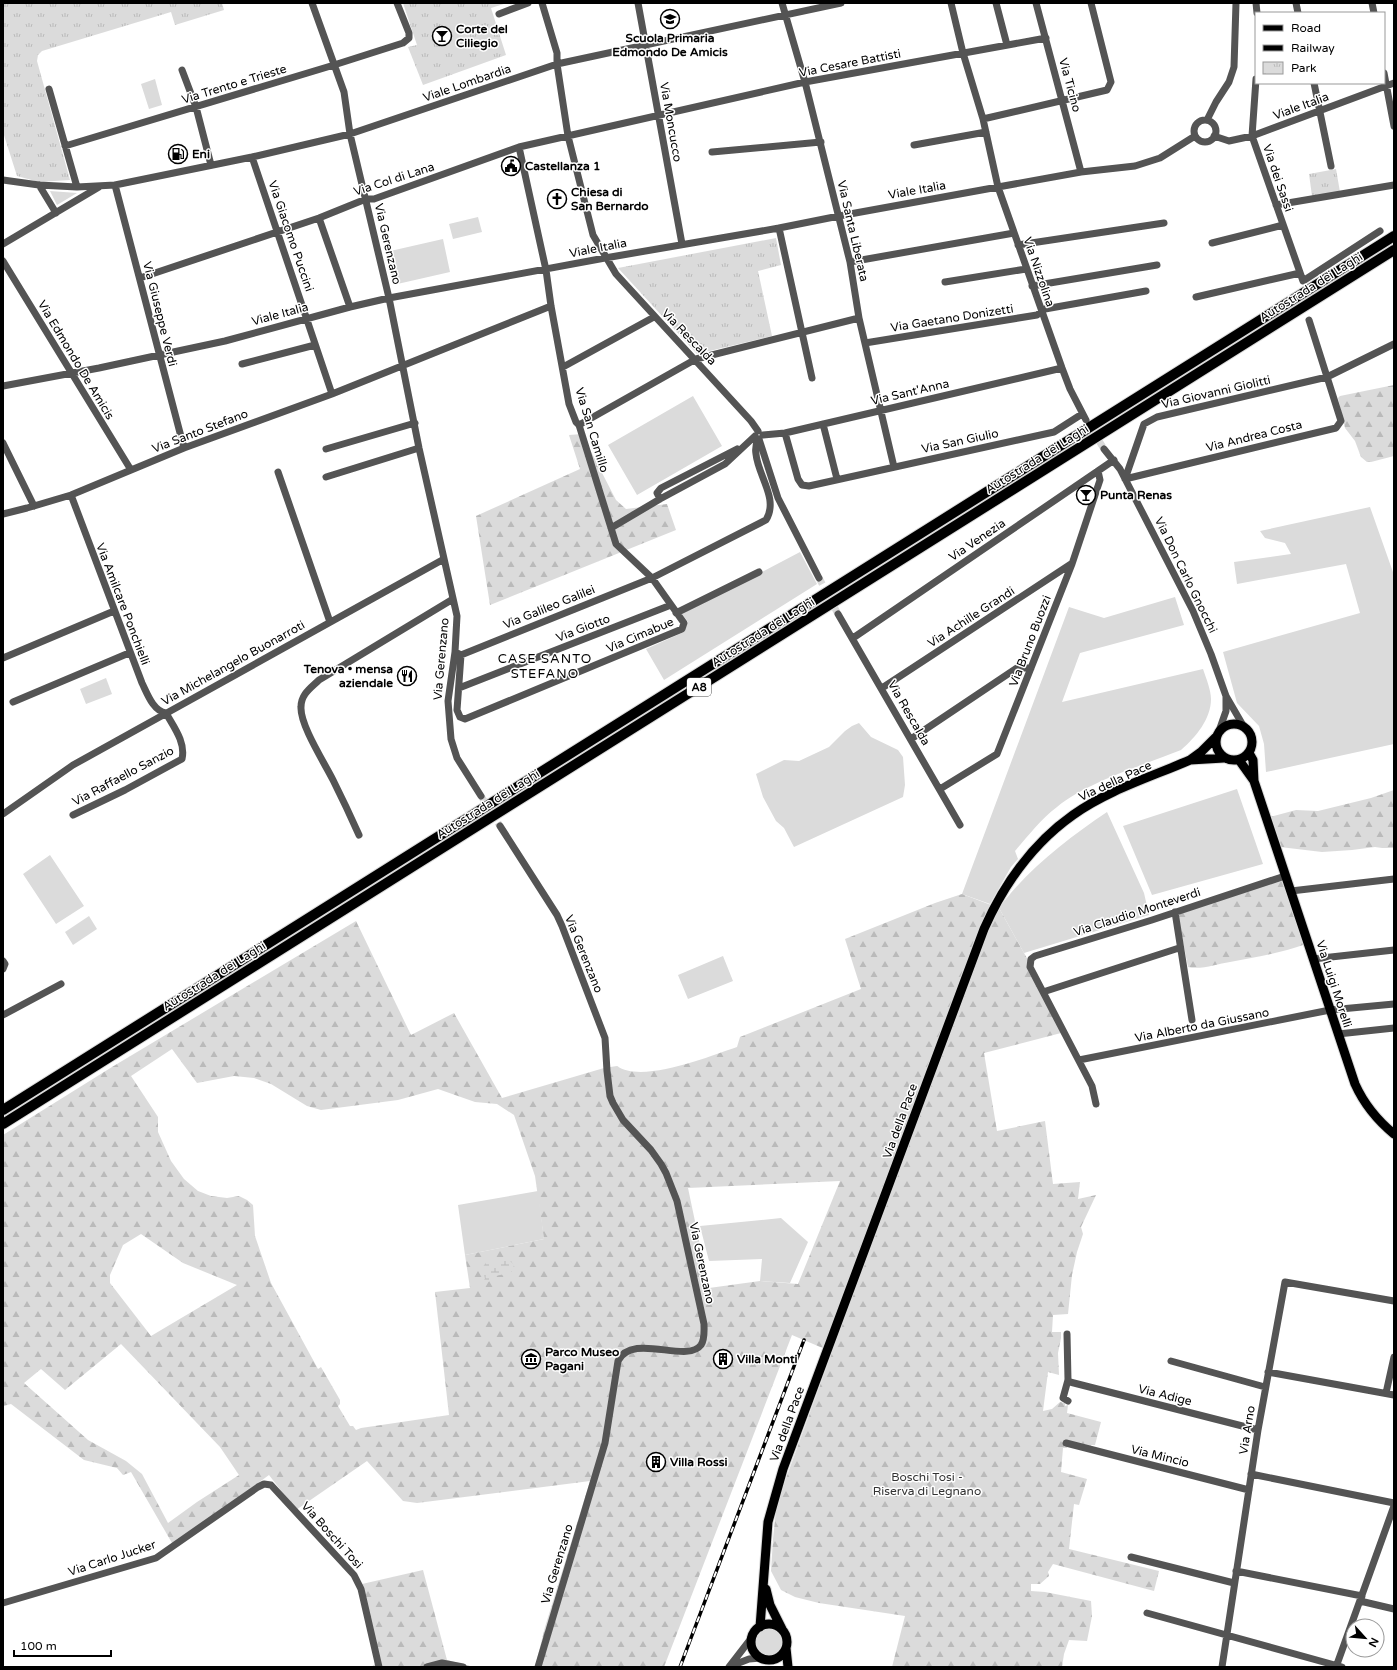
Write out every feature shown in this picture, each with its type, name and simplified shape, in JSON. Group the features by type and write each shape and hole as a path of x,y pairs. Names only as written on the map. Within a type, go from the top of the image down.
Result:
{"highway":[{"name":"Autostrada dei Laghi","path":"3,1110 1394,236"},
{"name":"Autostrada dei Laghi","path":"3,1124 1394,250"}],"main road":[{"path":"1244,727 1238,724 1227,725 1218,734 1217,748 1224,758 1229,760 1239,760 1249,753"},
{"name":"Via Don Carlo Gnocchi","path":"1244,727 1249,731 1253,742 1249,753 1253,760 1254,781 1270,830"},
{"name":"Via della Pace","path":"760,1627 768,1522 783,1469 984,929 998,900 1016,871 1032,852 1047,836 1074,814 1106,796 1190,760 1201,752 1218,734"},
{"name":"Via della Pace","path":"1190,760 1224,758"},
{"name":"Via Don Carlo Gnocchi","path":"1239,760 1254,781"},
{"name":"Via Luigi Morelli","path":"1270,830 1355,1084 1361,1097 1373,1114 1394,1134"},
{"name":"Via della Pace","path":"764,1584 770,1606 783,1631"},
{"path":"786,1648 775,1663 761,1658 754,1651 752,1641 753,1636 760,1627 770,1624 775,1625 783,1631 787,1639 786,1648 788,1667"}],"street":[{"name":"Via Gerenzano","path":"312,3 344,92 350,134 389,298 457,616 458,653 448,701 451,739 456,758 481,796"},
{"name":"Via Trento e Trieste","path":"65,146 334,66 403,43 409,38 409,33 397,3"},
{"path":"499,14 528,3"},
{"name":"Via Rescalda","path":"542,3 557,53 557,64 568,136 592,235 616,274 654,317 696,359 751,421 758,436 778,498 798,540 819,578"},
{"name":"Via Moncucco","path":"638,3 682,244"},
{"name":"Via Santa Liberata","path":"782,3 805,82 839,216 850,262 859,318 894,467"},
{"name":"Viale Lombardia","path":"3,180 39,185 77,187 115,185 252,157 350,134 557,64 841,3"},
{"name":"Via Nizzolina","path":"951,3 963,53 983,119 998,187 1041,312 1062,368 1084,417"},
{"path":"996,3 1006,45"},
{"name":"Via Ticino","path":"1036,3 1063,99 1081,172"},
{"path":"983,119 1063,99 1107,90 1111,82 1091,3"},
{"path":"1208,120 1216,102 1229,82 1234,68 1236,3"},
{"name":"Via Cesare Battisti","path":"658,114 805,82 1046,38"},
{"path":"182,70 196,107 211,165"},
{"path":"1385,80 1394,126"},
{"name":"Via dei Sassi","path":"1256,84 1252,136 1303,281 1380,231"},
{"path":"1314,84 1331,166"},
{"name":"Viale Italia","path":"3,386 158,356 225,341 389,298 1081,172 1134,166 1160,158 1195,136 1203,142 1214,136 1229,141 1252,136 1394,84"},
{"path":"49,89 77,187"},
{"name":"Via Col di Lana","path":"140,278 319,218 366,199 374,199 518,147 658,114"},
{"path":"1195,136 1195,126 1201,120 1208,120 1215,127 1214,136"},
{"path":"914,145 986,132"},
{"path":"712,152 821,142"},
{"name":"Via San Camillo","path":"518,147 546,270 551,306 564,367 569,404 576,422 579,425 616,544 652,578 684,623"},
{"name":"Via Giacomo Puccini","path":"252,157 308,319 315,345 332,394"},
{"path":"39,185 56,214"},
{"name":"Via Giuseppe Verdi","path":"115,185 140,278 158,356 184,448"},
{"path":"1276,205 1394,185"},
{"name":"Viale Lombardia","path":"3,244 56,214 100,186"},
{"path":"319,218 350,307"},
{"path":"1018,245 1164,223"},
{"path":"1212,243 1283,224"},
{"path":"779,228 812,378"},
{"path":"850,262 1014,233"},
{"name":"Via Edmondo De Amicis","path":"3,261 131,470"},
{"path":"1032,286 1157,265"},
{"path":"945,282 1026,269"},
{"path":"1196,297 1300,273"},
{"name":"Via Gaetano Donizetti","path":"865,343 1037,315 1045,310 1146,292"},
{"name":"Via Santo Stefano","path":"3,514 71,495 184,448 332,394 551,306"},
{"path":"564,367 654,317"},
{"path":"579,425 696,359 859,318"},
{"path":"1309,320 1327,377"},
{"name":"Via Giovanni Giolitti","path":"1125,479 1144,424 1157,416 1327,377 1394,344"},
{"path":"242,364 315,345"},
{"name":"Via Sant'Anna","path":"758,436 785,433 1062,368"},
{"name":"Via Andrea Costa","path":"1125,479 1336,428 1341,421 1327,377"},
{"name":"Via San Giulio","path":"785,433 798,479 802,485 808,486 1054,432 1084,417"},
{"path":"326,449 415,423"},
{"path":"823,424 837,479"},
{"path":"611,528 660,499 725,464 744,446 758,436"},
{"path":"652,578 766,520 771,508 768,490 756,456 755,448 758,436"},
{"path":"3,442 34,506"},
{"path":"326,478 420,448"},
{"name":"Via Don Carlo Gnocchi","path":"1104,449 1114,460 1125,479 1193,611 1211,654 1226,696 1244,727"},
{"name":"Via Venezia","path":"853,638 1114,460"},
{"name":"Via Bruno Buozzi","path":"940,789 997,754 1072,564 1100,480 1098,471"},
{"path":"278,472 330,622"},
{"name":"Via Amilcare Ponchielli","path":"71,495 129,653 142,683 156,707 160,712 166,713"},
{"name":"Via Michelangelo Buonarroti","path":"3,814 73,765 444,559"},
{"name":"Via Achille Grandi","path":"882,688 1072,564"},
{"path":"676,613 759,572"},
{"name":"Via Galileo Galilei","path":"458,653 652,578"},
{"path":"359,835 345,803 304,722 301,707 302,700 306,692 319,680 453,599"},
{"name":"Via Giotto","path":"459,688 671,605"},
{"path":"3,658 114,611"},
{"name":"Via Rescalda","path":"838,614 960,825"},
{"name":"Via Cimabue","path":"458,653 458,714 462,719 465,719 682,629 684,623"},
{"path":"13,702 129,653"},
{"path":"911,738 1016,668 1031,668"},
{"name":"Via Don Carlo Gnocchi","path":"1218,734 1226,711 1226,696"},
{"name":"Via Raffaello Sanzio","path":"73,815 182,759 183,754 181,740 166,713"},
{"name":"Via Gerenzano","path":"500,826 557,915 562,926 605,1038 607,1072 610,1096 613,1103 623,1120 651,1150 661,1164 673,1189 677,1201 704,1324 703,1340 701,1346 697,1348 686,1351 635,1348 626,1351 618,1361 604,1443 538,1667"},
{"name":"Via Claudio Monteverdi","path":"1043,992 1030,968 1030,962 1033,957 1285,876"},
{"path":"1291,891 1394,879"},
{"path":"1174,912 1192,1020"},
{"path":"1096,1104 1092,1086 1043,992 1179,948"},
{"path":"1313,959 1394,950"},
{"path":"3,961 5,964 3,969"},
{"path":"3,1015 61,984"},
{"path":"1330,1010 1394,1004"},
{"name":"Via Alberto da Giussano","path":"1079,1060 1330,1010"},
{"path":"1338,1034 1394,1028"},
{"name":"Via Arno","path":"1222,1667 1265,1387 1285,1282 1394,1301"},
{"path":"1067,1334 1068,1380 1063,1398 1068,1401"},
{"path":"1268,1372 1390,1394 1394,1357"},
{"path":"1171,1361 1265,1387"},
{"name":"Via Adige","path":"1068,1380 1077,1384 1258,1430"},
{"name":"Via Mincio","path":"1066,1443 1249,1490"},
{"path":"1147,1613 1338,1667 1361,1598 1392,1516 1394,1505 1251,1474"},
{"name":"Via Boschi Tosi","path":"258,1487 264,1484 271,1485 354,1575 361,1589 379,1667"},
{"name":"Via Carlo Jucker","path":"3,1604 156,1558 258,1487"},
{"path":"1131,1557 1234,1583"},
{"path":"1236,1571 1361,1598 1394,1609"},
{"path":"730,1667 753,1636"},
{"path":"730,1667 749,1658 761,1658"},
{"path":"427,1667 442,1662 463,1667"}],"green space":[{"path":"3,3 222,3 224,10 175,25 171,12 42,51 38,55 37,61 70,180 39,182 17,176 3,132"},
{"path":"403,3 507,3 491,8 506,55 423,85 408,47 417,45"},
{"path":"155,79 162,105 149,109 141,84"},
{"path":"1336,169 1340,192 1312,196 1309,174"},
{"path":"50,191 77,193 57,205"},
{"path":"478,217 482,232 453,239 449,224"},
{"path":"776,238 781,265 758,271 772,336 697,354 618,268"},
{"path":"443,239 450,272 393,285 386,252"},
{"path":"1394,385 1394,456 1367,462 1361,457 1355,441 1345,428 1338,398 1340,396"},
{"path":"693,396 722,446 637,495 608,445"},
{"path":"582,434 616,500 626,509 667,504 676,530 490,605 476,516 580,469 569,435"},
{"path":"1370,507 1394,575 1394,744 1266,772 1264,744 1259,726 1237,703 1223,652 1360,613 1346,564 1237,584 1234,562 1291,554 1285,543 1265,538 1260,531"},
{"path":"800,552 817,584 664,680 646,649 684,632 688,622 682,614"},
{"path":"1175,597 1184,625 1080,653 1062,702 1203,669 1211,699 1208,714 1202,727 1181,750 1100,782 1069,798 1051,812 1015,851 1018,859 1011,867 990,904 962,894 1069,607 1104,618"},
{"path":"106,678 112,694 86,704 80,689"},
{"path":"859,723 871,737 898,750 903,757 905,785 903,797 794,847 784,828 776,821 763,797 756,774 784,760 799,761 829,747 845,731"},
{"path":"1237,789 1263,864 1152,895 1123,826"},
{"path":"1394,790 1394,848 1375,847 1322,852 1280,847 1270,817 1296,810 1318,811 1371,798"},
{"path":"1107,812 1144,893 1149,915 1024,953 999,908 1022,880 1035,868 1077,833"},
{"path":"50,855 84,906 56,924 23,874"},
{"path":"1283,880 1306,944 1278,952 1209,966 1198,968 1188,967 1178,916 1179,914 1258,885"},
{"name":"Boschi Tosi - Riserva di Legnano","path":"962,894 999,908 1029,962 1061,1033 984,1053 997,1131 1045,1121 1053,1184 1080,1182 1078,1199 1096,1195 1081,1227 1083,1234 1072,1275 1068,1314 1053,1315 1052,1332 1061,1332 1058,1353 1059,1375 1048,1372 1043,1411 1052,1409 1060,1402 1065,1403 1065,1406 1068,1405 1067,1413 1101,1422 1095,1445 1091,1445 1091,1447 1069,1442 1067,1448 1063,1448 1061,1472 1087,1479 1079,1505 1074,1504 1069,1549 1159,1571 1154,1591 1053,1564 1048,1572 1049,1576 1040,1584 1031,1584 1031,1591 1045,1592 1091,1601 1092,1616 1087,1641 1069,1640 1064,1654 1062,1667 892,1667 905,1616 819,1603 795,1597 781,1590 771,1571 776,1510 785,1481 832,1352 792,1335 664,1667 535,1667 545,1627 590,1481 417,1503 403,1501 367,1461 296,1510 269,1475 170,1547 172,1543 131,1472 123,1475 117,1468 84,1460 11,1404 3,1406 3,1135 112,1067 356,921 411,1035 454,1013 502,1098 604,1068 617,1066 628,1071 642,1072 659,1070 694,1062 737,1047 740,1037 861,989 845,939 935,903","holes":["172,1049 197,1083 234,1076 254,1078 271,1084 307,1106 321,1110 398,1100 438,1089 475,1102 497,1104 514,1115 535,1176 544,1239 465,1255 470,1288 435,1292 449,1415 356,1430 353,1426 350,1426 338,1406 340,1404 340,1400 321,1367 318,1369 271,1283 255,1236 253,1205 239,1196 227,1198 211,1196 198,1191 184,1179 171,1161 158,1132 158,1117 131,1076","840,1181 798,1284 760,1281 709,1288 688,1188","141,1234 183,1263 237,1285 151,1336 110,1283 110,1275 123,1245","121,1344 220,1447 239,1475 168,1523 142,1474 126,1461 88,1440 24,1383 41,1369 65,1390"]},
{"path":"89,916 97,929 73,945 65,932"},
{"path":"723,956 733,981 688,999 678,975"},
{"path":"538,1191 544,1239 465,1255 458,1205"},
{"path":"781,1218 808,1242 790,1283 760,1281 762,1259 709,1261 700,1226"},
{"path":"488,1260 509,1261 514,1265 513,1270 510,1273 495,1276 481,1286 480,1283 485,1279 482,1268"},
{"path":"423,1570 447,1660 474,1667 371,1667 375,1664 362,1584"},
{"path":"769,1627 775,1628 783,1636 783,1648 775,1656 769,1657 763,1656 755,1648 754,1642 755,1636 763,1628"}],"tunnel":[{"path":"1088,423 1104,449"},
{"path":"819,578 838,614"},
{"path":"481,796 500,826"}],"railway":[{"path":"680,1667 804,1340"}],"place":[{"name":"Scuola Primaria Edmondo De Amicis","path":"670,19"},
{"name":"Corte del Ciliegio","path":"442,36"},
{"name":"Eni","path":"178,154"},
{"name":"Castellanza 1","path":"511,166"},
{"name":"Chiesa di San Bernardo","path":"557,199"},
{"name":"Punta Renas","path":"1086,495"},
{"name":"Tenova • mensa aziendale","path":"407,676"},
{"name":"Parco Museo Pagani","path":"531,1359"},
{"name":"Villa Monti","path":"723,1359"},
{"name":"Villa Rossi","path":"656,1462"}],"district":[{"name":"CASE SANTO STEFANO","path":"545,666"}]}
